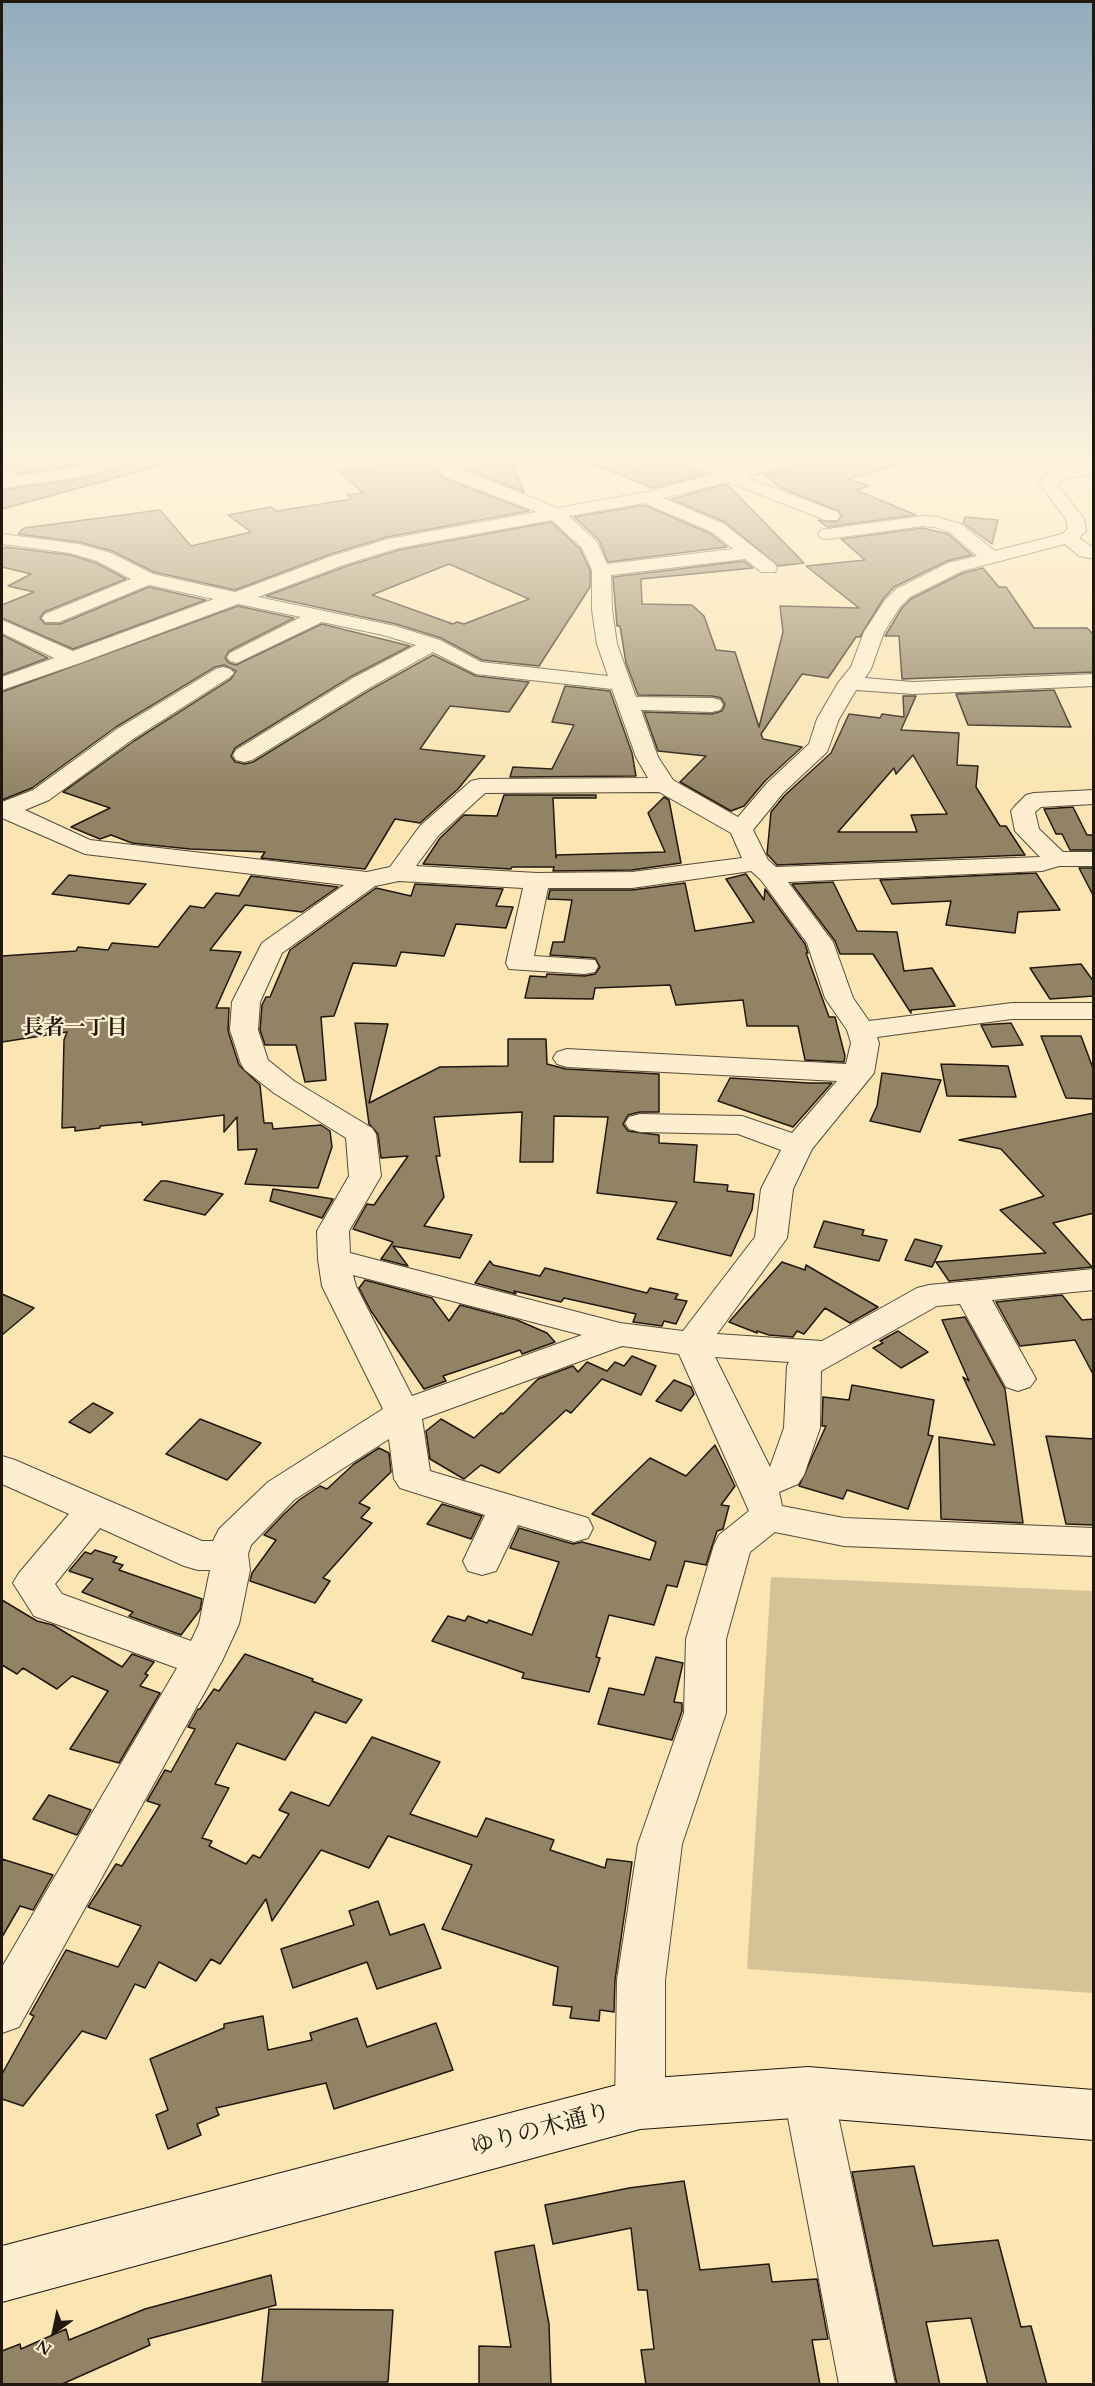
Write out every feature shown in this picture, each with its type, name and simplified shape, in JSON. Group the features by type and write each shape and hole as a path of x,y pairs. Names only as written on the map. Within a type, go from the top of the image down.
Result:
{"street":[{"path":"128,569 147,579 388,630 433,644 476,668 625,694 712,705"},
{"path":"2,684 319,569"},
{"path":"607,569 601,570 602,610 607,644 647,758 664,785 741,829 763,869 820,942 839,998 861,1030 865,1043 859,1073 798,1146 777,1189 771,1238 692,1344"},
{"path":"741,829 775,788 819,747 828,719 849,683 861,669 874,632 898,598 951,569"},
{"path":"52,618 147,579"},
{"path":"3,809 41,795 125,734 230,665 319,616"},
{"path":"2,626 73,659"},
{"path":"244,755 361,683 433,644"},
{"path":"1073,659 1092,681"},
{"path":"849,683 913,688 1092,681"},
{"path":"399,873 429,831 478,786 664,785"},
{"path":"1057,859 1028,831 1023,811 1034,800 1094,797"},
{"path":"3,809 85,847 367,880 399,873 537,881 632,880 763,869 1042,864 1057,859 1094,860"},
{"path":"367,880 271,949 246,1002 244,1030 255,1064 284,1087 361,1134 364,1176 333,1231 334,1259 339,1286 403,1413 413,1479 574,1528"},
{"path":"537,881 519,963 585,966"},
{"path":"861,1030 909,1026 1012,1011 1091,1016"},
{"path":"567,1058 859,1073"},
{"path":"640,1123 742,1125 798,1146"},
{"path":"334,1259 620,1334 692,1344 828,1353"},
{"path":"640,2104 641,1980 660,1844 705,1713 706,1639 733,1545 763,1501 785,1475 801,1428 804,1366 929,1296 1094,1279"},
{"path":"971,1293 1018,1379"},
{"path":"2,2011 202,1661 219,1624 230,1570 229,1554 233,1539 280,1491 403,1413 620,1334"},
{"path":"692,1344 763,1501 844,1532 1094,1542"},
{"path":"2,1469 198,1556 229,1554"},
{"path":"482,1561 507,1508"},
{"path":"93,1511 33,1583 48,1605 202,1661"},
{"path":"808,2092 867,2385"},
{"name":"ゆりの木通り","path":"2,2274 640,2104 808,2092 1094,2115"}],"shaded area":[{"path":"771,1577 1093,1591 1093,1993 747,1969"}],"building":[{"path":"12,569 108,569 126,579 44,612 40,618 45,624 60,624 149,587 206,600 73,649 2,618 2,605 34,592 8,586 31,574"},
{"path":"149,569 290,569 235,590"},
{"path":"338,569 436,569 372,595 453,624 457,622 464,624 529,599 461,569 590,570 590,587 539,666 482,660 441,638 396,624 266,596"},
{"path":"676,569 739,569 641,579 642,604 692,605 704,616 716,650 735,652 759,727 783,632 780,606 859,608 810,569 930,569 894,587 883,599 860,637 856,637 828,678 802,674 761,734 763,739 802,747 765,781 744,806 731,811 680,782 706,756 658,751 644,712 712,714 722,711 725,704 721,698 712,696 638,695 626,663 620,626 617,626 613,577"},
{"path":"984,569 999,587 1006,587 1034,628 1087,628 1094,635 1094,672 902,679 899,636 885,636 902,608 911,599 963,573"},
{"path":"238,606 294,618 229,651 225,658 229,663 236,665 322,624 410,646 352,676 235,748 231,756 235,762 245,764 253,762 370,690 433,655 476,676 529,682 509,712 450,706 420,749 485,756 458,789 420,823 395,819 365,869 261,858 265,852 190,849 132,843 111,835 100,839 71,827 110,808 63,792 134,741 231,679 236,671 224,665 215,667 116,727 32,788 2,800 2,692"},
{"path":"2,635 48,658 2,675"},
{"path":"565,686 610,691 632,753 636,776 510,777 513,767 552,769 574,725 552,722"},
{"path":"1054,690 1071,727 968,725 956,694"},
{"path":"903,696 916,696 901,730 959,733 957,765 978,766 976,787 1000,826 1006,826 1025,855 777,865 767,854 771,812 785,795 831,753 849,714 880,718 882,714 904,717","holes":["913,755 947,814 911,815 917,832 838,832 894,768 896,774"]},
{"path":"504,795 596,795 596,798 553,798 556,858 557,855 665,852 648,813 664,797 669,800 681,863 632,870 553,871 554,867 512,867 511,869 423,864 440,838 464,815 497,816"},
{"path":"1073,807 1087,835 1094,835 1094,850 1070,850 1062,834 1056,834 1044,809"},
{"path":"1079,868 1094,868 1094,897"},
{"path":"1036,873 1060,910 1018,912 1015,933 946,925 951,901 892,904 880,880"},
{"path":"746,874 764,900 765,889 805,944 808,953 806,953 829,1017 835,1017 845,1056 844,1062 805,1060 798,1026 747,1026 743,1000 676,1005 670,985 595,988 593,999 525,998 530,976 546,977 547,974 585,976 595,974 600,967 595,958 550,955 553,942 564,942 572,900 548,899 550,890 632,890 685,883 695,931 754,922 726,879"},
{"path":"69,875 146,884 129,904 52,894"},
{"path":"251,876 338,887 302,912 245,905 210,950 241,952 216,1008 229,1008 228,1031 239,1065 260,1085 264,1123 272,1123 273,1129 321,1125 330,1131 332,1147 318,1188 245,1184 257,1149 238,1150 237,1117 224,1132 224,1115 142,1125 142,1122 100,1126 100,1128 75,1131 75,1127 62,1128 64,1040 67,1032 2,1042 2,956 76,951 78,947 108,950 112,943 158,947 190,906 204,908 216,893 239,896"},
{"path":"833,882 857,931 897,932 904,971 932,968 955,1006 911,1010 911,1013 873,954 840,954 835,941 792,884"},
{"path":"415,884 503,889 496,906 513,907 506,928 456,924 444,956 401,952 396,966 353,963 334,1016 321,1017 326,1080 305,1082 296,1045 265,1045 260,1030 262,1005 266,997 270,997 290,950 376,888 411,896"},
{"path":"1081,964 1094,982 1094,996 1050,999 1030,968"},
{"path":"355,1023 388,1024 369,1103 440,1067 508,1066 508,1039 546,1039 547,1064 566,1069 659,1074 659,1112 640,1112 628,1115 623,1124 628,1131 659,1135 659,1143 697,1145 694,1182 728,1185 727,1191 754,1194 752,1210 731,1256 657,1239 677,1202 597,1193 608,1117 554,1116 553,1162 520,1162 522,1112 434,1117 440,1156 436,1156 444,1197 424,1226 472,1235 460,1258 393,1246 408,1266 381,1259 393,1242 353,1229 367,1204 374,1205 408,1156 381,1158 378,1134 369,1124"},
{"path":"1011,1023 1023,1045 992,1047 981,1025"},
{"path":"1041,1036 1081,1036 1094,1071 1094,1099 1066,1098"},
{"path":"941,1064 1008,1066 1016,1097 947,1096"},
{"path":"882,1073 941,1080 920,1132 870,1121 877,1106"},
{"path":"730,1078 832,1083 793,1127 718,1101"},
{"path":"1094,1113 1094,1213 1053,1223 1092,1267 949,1281 936,1262 1046,1253 1000,1210 1044,1196 1001,1149 959,1140"},
{"path":"161,1181 223,1194 205,1215 144,1200"},
{"path":"273,1189 333,1199 322,1218 270,1201"},
{"path":"824,1221 864,1230 862,1235 887,1240 879,1261 814,1247"},
{"path":"915,1239 942,1246 932,1267 905,1260"},
{"path":"490,1261 493,1265 540,1276 545,1268 647,1293 650,1288 678,1294 675,1299 687,1301 676,1324 664,1321 662,1326 633,1322 636,1314 564,1298 561,1302 514,1291 516,1294 475,1283"},
{"path":"782,1262 805,1270 806,1265 878,1307 850,1323 825,1308 804,1334 797,1331 793,1337 769,1335 757,1331 757,1333 729,1322"},
{"path":"365,1280 432,1298 449,1321 460,1305 517,1320 547,1333 555,1342 522,1354 520,1350 443,1376 446,1381 424,1389 371,1311 359,1288"},
{"path":"2,1294 34,1308 2,1335"},
{"path":"1062,1295 1082,1320 1094,1319 1094,1376 1075,1340 1020,1346 996,1302"},
{"path":"965,1317 1005,1389 1023,1523 941,1519 939,1437 995,1445 963,1377 969,1381 942,1320"},
{"path":"898,1331 928,1352 901,1368 873,1348 883,1343 880,1341"},
{"path":"632,1356 656,1366 641,1395 602,1379 571,1413 566,1410 499,1473 481,1465 464,1479 430,1459 426,1431 441,1419 474,1438 501,1413 503,1414 538,1379 573,1366 578,1372 587,1362 607,1371 615,1362 624,1366"},
{"path":"674,1380 691,1387 694,1394 681,1411 656,1401"},
{"path":"852,1385 934,1400 928,1435 933,1436 908,1509 847,1490 843,1499 799,1486 826,1426 822,1426 823,1397 849,1400"},
{"path":"93,1403 113,1413 90,1433 69,1422"},
{"path":"200,1419 261,1443 227,1480 166,1454"},
{"path":"1046,1436 1094,1439 1094,1525 1066,1524"},
{"path":"715,1445 735,1486 721,1505 729,1506 723,1529 717,1531 706,1565 685,1561 677,1587 667,1585 654,1625 609,1615 596,1657 600,1658 589,1692 522,1678 524,1673 432,1641 448,1616 465,1621 468,1616 487,1623 489,1620 532,1635 559,1562 510,1548 519,1528 573,1544 582,1542 650,1560 656,1542 592,1514 650,1458 686,1476"},
{"path":"379,1448 389,1453 391,1472 359,1503 370,1508 361,1518 372,1523 323,1578 330,1581 315,1603 250,1581 252,1573 276,1540 264,1535 284,1514 299,1500 320,1486 327,1489 354,1464"},
{"path":"442,1504 482,1516 471,1539 427,1524"},
{"path":"95,1550 117,1557 113,1562 123,1565 119,1570 202,1599 200,1610 181,1635 129,1616 133,1612 82,1592 93,1579 69,1571 85,1552 91,1554"},
{"path":"2,1600 37,1621 53,1625 122,1667 132,1654 154,1662 140,1686 160,1693 119,1763 70,1749 108,1691 72,1676 57,1689 23,1668 17,1674 2,1665"},
{"path":"245,1654 362,1700 346,1723 315,1712 285,1760 237,1743 215,1784 229,1788 202,1838 212,1841 209,1846 246,1864 253,1855 260,1858 289,1814 279,1810 291,1792 329,1806 372,1737 440,1762 410,1814 477,1837 486,1818 554,1840 550,1850 605,1868 607,1859 632,1862 615,1980 614,2012 600,2010 599,2021 570,2018 572,2007 553,2005 558,1967 442,1929 472,1865 388,1836 369,1868 321,1850 272,1921 266,1899 220,1964 211,1959 196,1981 159,1962 145,1988 135,1984 106,2039 82,2031 23,2106 2,2099 2,2074 34,2016 30,2014 66,1950 118,1967 141,1926 88,1907 116,1864 122,1866 160,1805 147,1801 165,1770 171,1772 195,1729 188,1727 198,1709 214,1689 219,1691"},
{"path":"656,1657 683,1663 674,1702 682,1703 682,1711 672,1740 598,1724 609,1688 644,1695"},
{"path":"49,1795 91,1810 77,1835 33,1819"},
{"path":"2,1859 53,1875 33,1910 20,1906 2,1937"},
{"path":"378,1901 390,1935 424,1924 441,1968 377,1989 367,1962 293,1988 281,1949 354,1925 349,1911"},
{"path":"263,2016 268,2050 312,2040 310,2033 357,2018 367,2047 436,2023 453,2070 334,2109 326,2083 216,2108 219,2115 197,2124 201,2135 168,2149 156,2115 168,2110 150,2059 224,2028 224,2024"},
{"path":"914,2166 933,2246 998,2240 1021,2327 1031,2326 1047,2385 988,2385 971,2318 926,2322 940,2385 897,2385 852,2172"},
{"path":"684,2181 700,2270 769,2264 772,2282 817,2279 828,2339 812,2340 820,2385 646,2385 641,2350 654,2349 647,2290 638,2290 631,2228 553,2244 545,2205 629,2188"},
{"path":"534,2245 549,2324 551,2385 479,2385 479,2346 511,2347 495,2252"},
{"path":"271,2275 276,2305 148,2339 150,2345 60,2385 2,2385 2,2351 20,2344 21,2349 66,2329 69,2340 145,2309"},
{"path":"269,2309 393,2310 388,2382 262,2382"}],"district":[{"name":"長者一丁目","path":"75,1029"}]}
